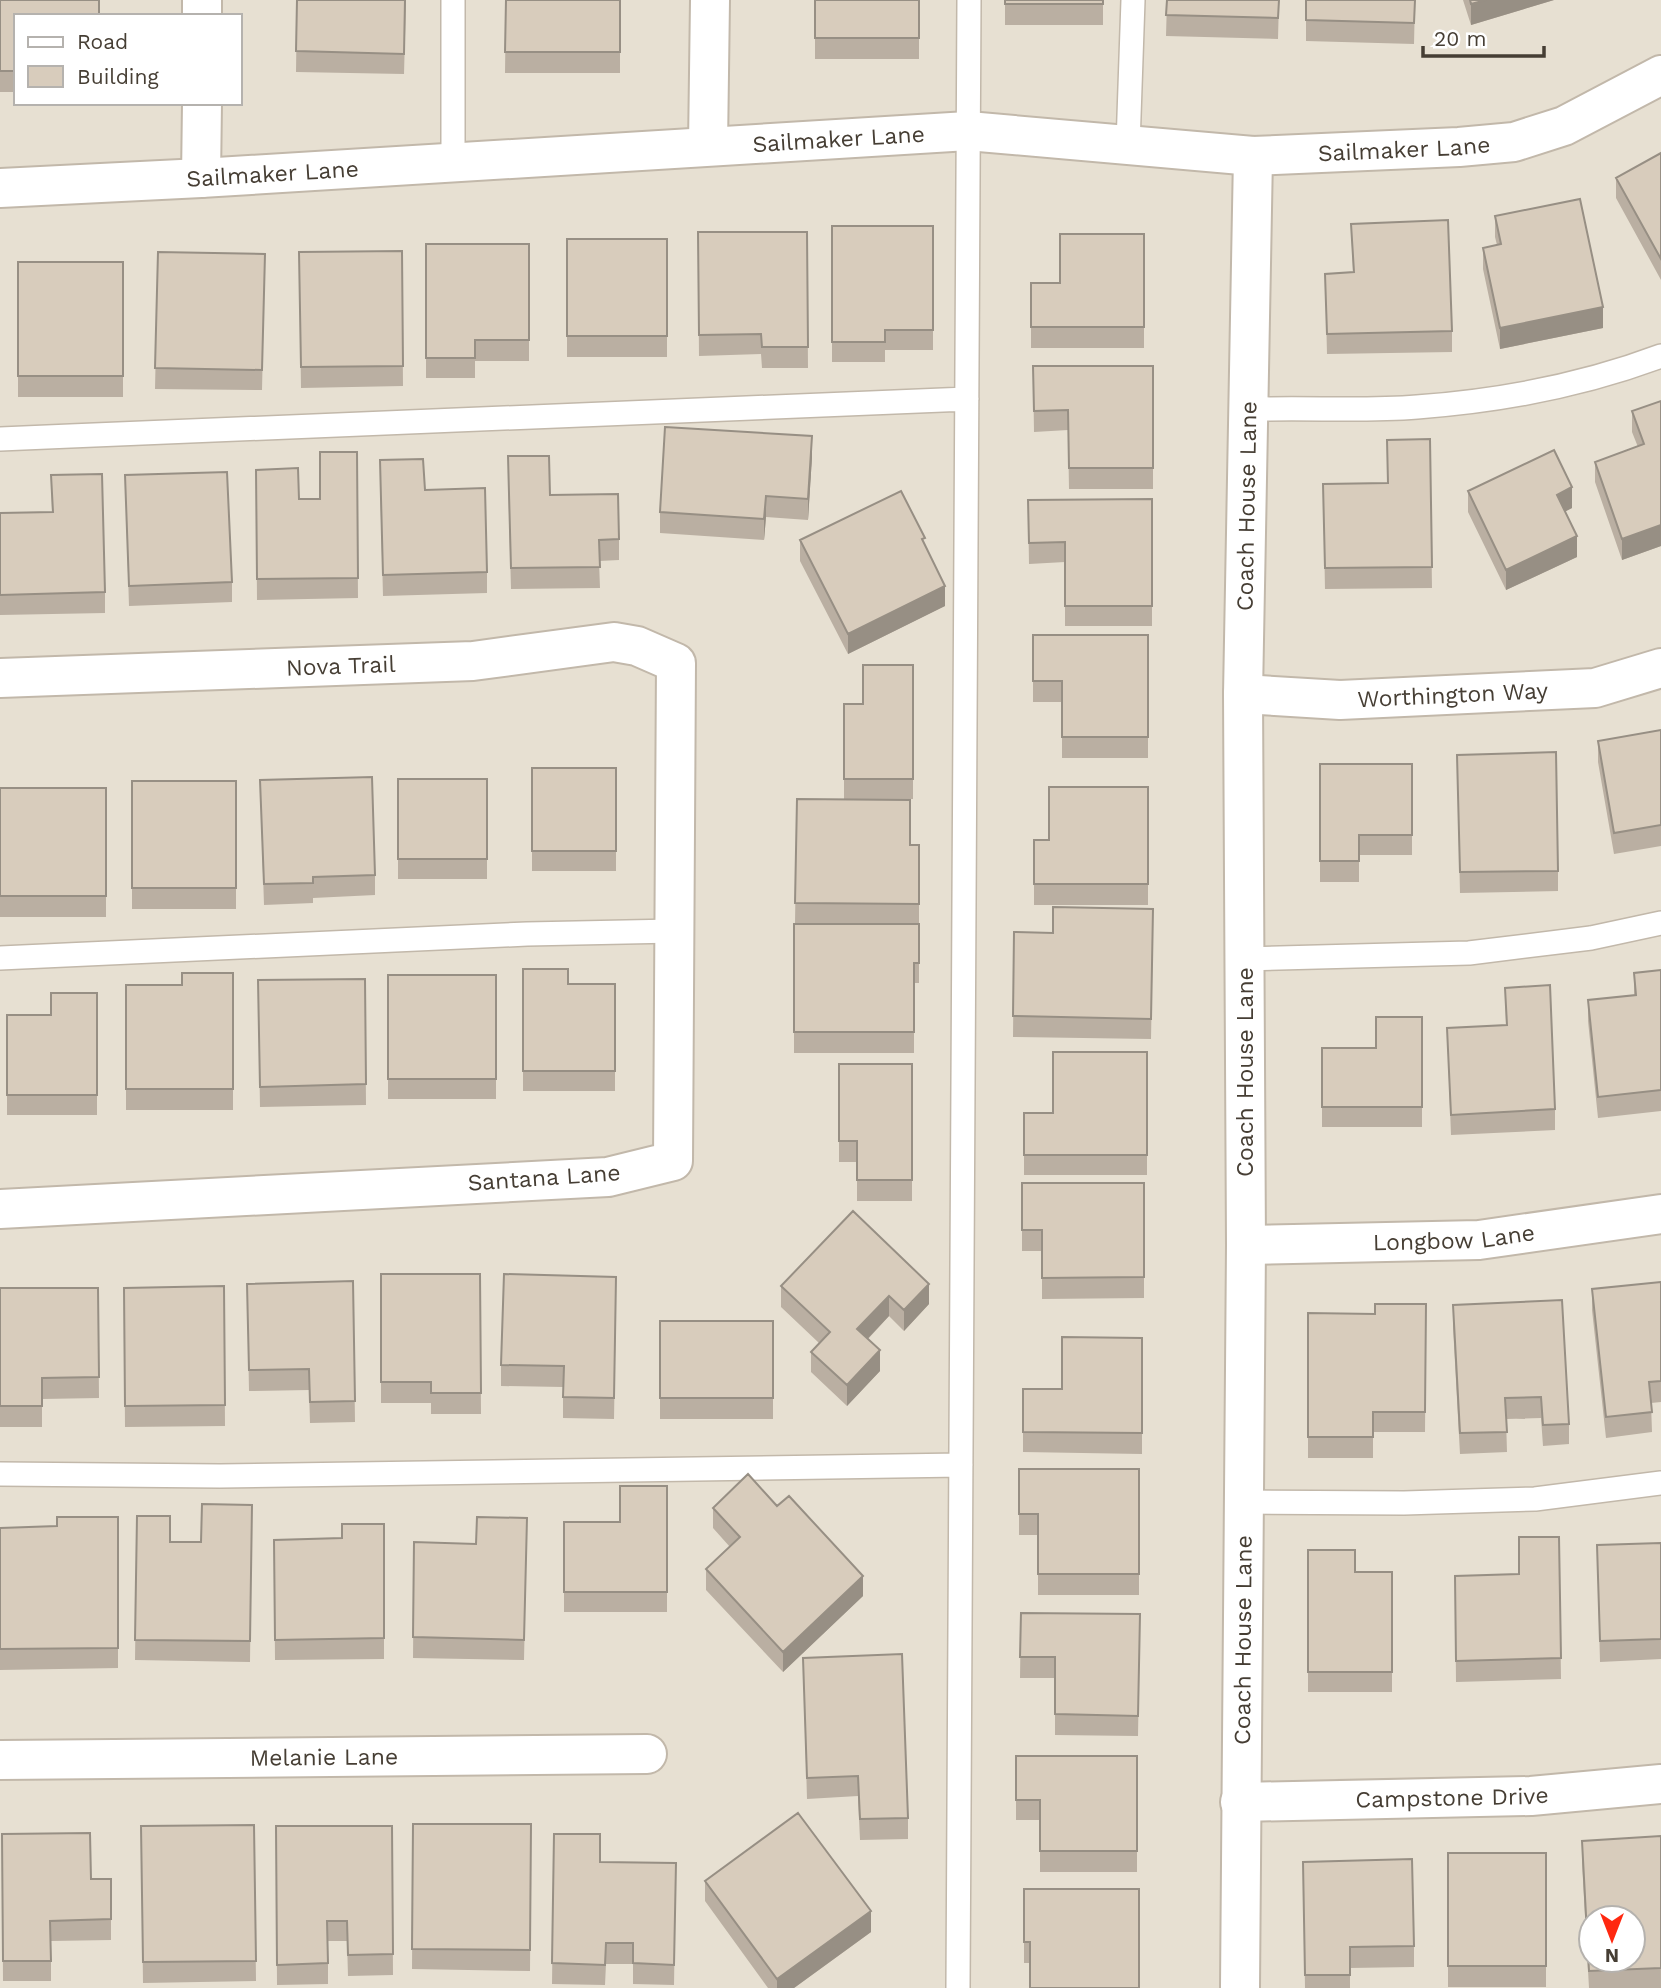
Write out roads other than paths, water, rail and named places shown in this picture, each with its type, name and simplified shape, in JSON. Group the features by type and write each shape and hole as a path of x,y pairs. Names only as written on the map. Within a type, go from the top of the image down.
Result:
{"street":[{"path":"708,146 710,0"},
{"name":"Sailmaker Lane","path":"0,188 968,131 1253,156 1459,147 1514,142 1564,127 1661,75"},
{"path":"201,178 202,105"},
{"name":"Coach House Lane","path":"1240,1988 1246,1245 1242,694 1253,156"},
{"name":"Nova Trail","path":"0,678 473,661 614,642 637,646 677,663"},
{"name":"Santana Lane","path":"0,1209 608,1177 673,1161 677,663"},
{"name":"Worthington Way","path":"1242,694 1340,700 1595,688 1661,668"},
{"name":"Longbow Lane","path":"1246,1245 1479,1240 1661,1214"},
{"name":"Melanie Lane","path":"0,1760 647,1754"},
{"name":"Campstone Drive","path":"1240,1802 1531,1796 1661,1784"}],"lane":[{"path":"453,0 453,162"},
{"path":"958,1988 969,0"},
{"path":"1128,145 1133,0"},
{"path":"1248,407 1416,407 1516,394 1630,368 1661,356"},
{"path":"0,439 571,415 733,411 967,399"},
{"path":"1244,959 1469,953 1591,938 1661,923"},
{"path":"0,958 527,934 675,931"},
{"path":"0,1474 220,1476 961,1465"},
{"path":"1243,1502 1404,1503 1535,1499 1661,1483"}]}
